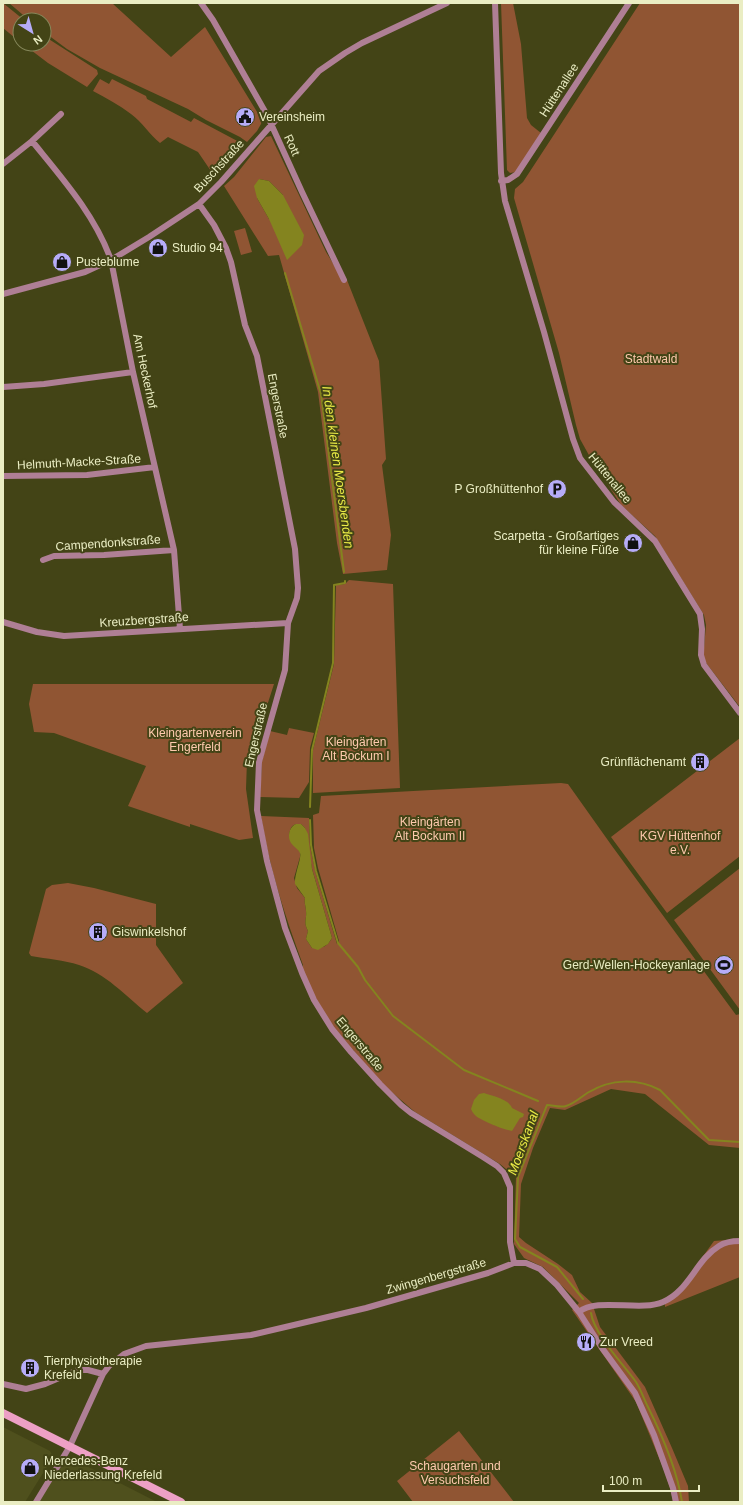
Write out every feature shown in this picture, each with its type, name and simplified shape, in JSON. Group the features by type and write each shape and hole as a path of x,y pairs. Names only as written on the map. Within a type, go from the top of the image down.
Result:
{"main road":[{"path":"3,1413 181,1502"}],"street":[{"name":"Rott","path":"201,3 217,26 267,115 270,125 344,280"},
{"name":"Buschstraße","path":"3,294 85,272 111,260 199,204 221,182 319,71 345,52 446,3"},
{"name":"Hüttenallee","path":"495,3 501,181 505,201 544,332 573,439 580,458 614,502 655,541 700,614 702,629 701,655 704,665 740,713"},
{"name":"Hüttenallee","path":"501,181 508,180 517,174 629,3"},
{"path":"3,164 61,114"},
{"name":"Am Heckerhof","path":"32,140 69,186 91,218 106,245 111,260 133,372 174,550 180,629"},
{"name":"Engerstraße","path":"199,204 214,225 229,255 245,325 257,356 295,549 298,588 288,623 284,670 259,762 257,802 264,847 285,928 314,1000 332,1029 380,1084 411,1113 498,1166 504,1173 510,1187 510,1242 514,1263"},
{"path":"3,387 44,384 133,372"},
{"name":"Helmuth-Macke-Straße","path":"3,476 87,475 155,468"},
{"name":"Campendonkstraße","path":"43,560 54,556 174,550"},
{"name":"Kreuzbergstraße","path":"3,622 38,632 64,636 288,623"},
{"path":"579,1312 584,1308 598,1306 650,1306 663,1303 681,1290 711,1252 720,1245 740,1241"},
{"path":"514,1263 526,1263 540,1269 557,1285 579,1312 602,1348 635,1393 654,1435 673,1488 676,1502"},
{"name":"Zwingenbergstraße","path":"36,1502 70,1446 103,1374 109,1366 124,1354 146,1346 251,1335 366,1308 488,1273 514,1263"},
{"path":"3,1384 26,1389 45,1384 78,1370 88,1370 103,1374"}],"shaded area":[{"path":"259,179 269,181 283,195 304,235 302,245 287,260 269,219 257,198 254,186"},
{"path":"296,824 301,824 308,834 312,869 332,938 328,944 318,950 312,948 306,939 308,931 305,923 305,898 295,884 300,853 291,843 289,835 290,830"},
{"path":"484,1093 504,1100 512,1108 524,1114 512,1131 486,1122 473,1113 471,1109 474,1100 479,1094"},
{"path":"3,1427 50,1451 53,1457 25,1502 3,1502"},
{"path":"65,1455 157,1502 36,1502"}],"green space":[{"path":"3,3 14,12 12,12 12,35 3,28"},
{"path":"9,3 112,3 171,57 205,27 262,120 261,124 247,142 188,109 100,68 67,49 52,38 52,12 20,12"},
{"path":"501,3 513,3 521,44 527,118 531,125 541,133 516,172 510,173 507,170"},
{"name":"Stadtwald","path":"640,3 740,3 740,707 703,659 706,625 704,615 655,536 621,505 580,439 559,353 514,198 515,189 523,182"},
{"path":"52,41 97,70 98,74 87,87 48,63 34,52 52,52"},
{"path":"100,79 109,84 112,79 146,96 147,99 191,122 194,118 243,144 243,147 234,153 215,177 198,152 168,137 160,143 131,114 93,91"},
{"path":"271,136 326,252 344,281 347,280 379,361 386,459 382,465 391,535 387,570 343,574 337,543 318,392 279,255 268,256 224,186 234,177 266,137","holes":["259,179 269,181 283,195 269,219 257,198"]},
{"path":"245,228 252,252 241,255 234,231"},
{"name":"Kleingärten Alt Bockum I","path":"349,580 393,584 400,788 313,793 313,750 334,664 336,585 345,584"},
{"name":"Kleingartenverein Engerfeld","path":"33,684 274,684 247,760 246,789 253,838 239,840 190,824 190,827 128,806 146,766 54,733 34,732 29,704"},
{"path":"289,728 314,733 310,748 309,782 299,798 260,797 262,761 270,731 287,735"},
{"name":"KGV Hüttenhof e.V.","path":"740,738 740,856 667,913 611,837"},
{"name":"Kleingärten Alt Bockum II","path":"561,783 568,784 736,1015 740,1014 740,1148 709,1145 645,1094 611,1089 565,1110 550,1108 533,1148 521,1184 519,1237 572,1275 580,1292 592,1303 600,1327 645,1387 688,1486 689,1502 673,1502 664,1470 636,1402 572,1310 579,1303 543,1267 524,1258 514,1244 516,1177 500,1164 415,1112 380,1082 332,1025 316,1000 302,969 303,965 278,891 268,854 261,816 309,818 310,846 316,874 337,944 339,941 318,868 314,848 313,815 319,813 321,796","holes":["296,824 301,824 305,828 312,869 332,938 326,945 319,948 312,948 306,939 308,931 305,923 305,898 297,888 294,878 300,852 289,836 293,826"]},
{"name":"Gerd-Wellen-Hockeyanlage","path":"740,868 740,1010 674,920"},
{"path":"68,883 156,904 156,945 183,983 147,1013 98,973 79,965 31,956 29,953 46,889 52,885"},
{"path":"739,1239 740,1277 665,1307 665,1299 680,1288 714,1241"},
{"name":"Schaugarten und Versuchsfeld","path":"459,1431 514,1502 413,1502 397,1481"}],"waterway":[{"name":"In den kleinen Moersbenden","path":"285,273 321,394 344,572"},
{"name":"In den kleinen Moersbenden","path":"310,807 312,750 333,663 334,585 345,583 345,581"},
{"name":"In den kleinen Moersbenden","path":"310,820 311,845 316,871 338,943 358,967 365,980 393,1016 464,1070 538,1101"},
{"name":"Moerskanal","path":"583,1299 557,1267 520,1247 515,1239 518,1177 547,1105 564,1107 572,1104 597,1088 615,1082 642,1083 660,1090 709,1140 740,1142"},
{"name":"Moerskanal","path":"591,1313 597,1330 639,1388 669,1453 677,1477 682,1502"}],"place":[{"name":"Vereinsheim","path":"245,117"},
{"name":"Studio 94","path":"158,248"},
{"name":"Pusteblume","path":"62,262"},
{"name":"P Großhüttenhof","path":"557,489"},
{"name":"Scarpetta - Großartiges für kleine Füße","path":"633,543"},
{"name":"Grünflächenamt","path":"700,762"},
{"name":"Giswinkelshof","path":"98,932"},
{"name":"Gerd-Wellen-Hockeyanlage","path":"724,965"},
{"name":"Zur Vreed","path":"586,1342"},
{"name":"Tierphysiotherapie Krefeld","path":"30,1368"},
{"name":"Mercedes-Benz Niederlassung Krefeld","path":"30,1468"}]}
